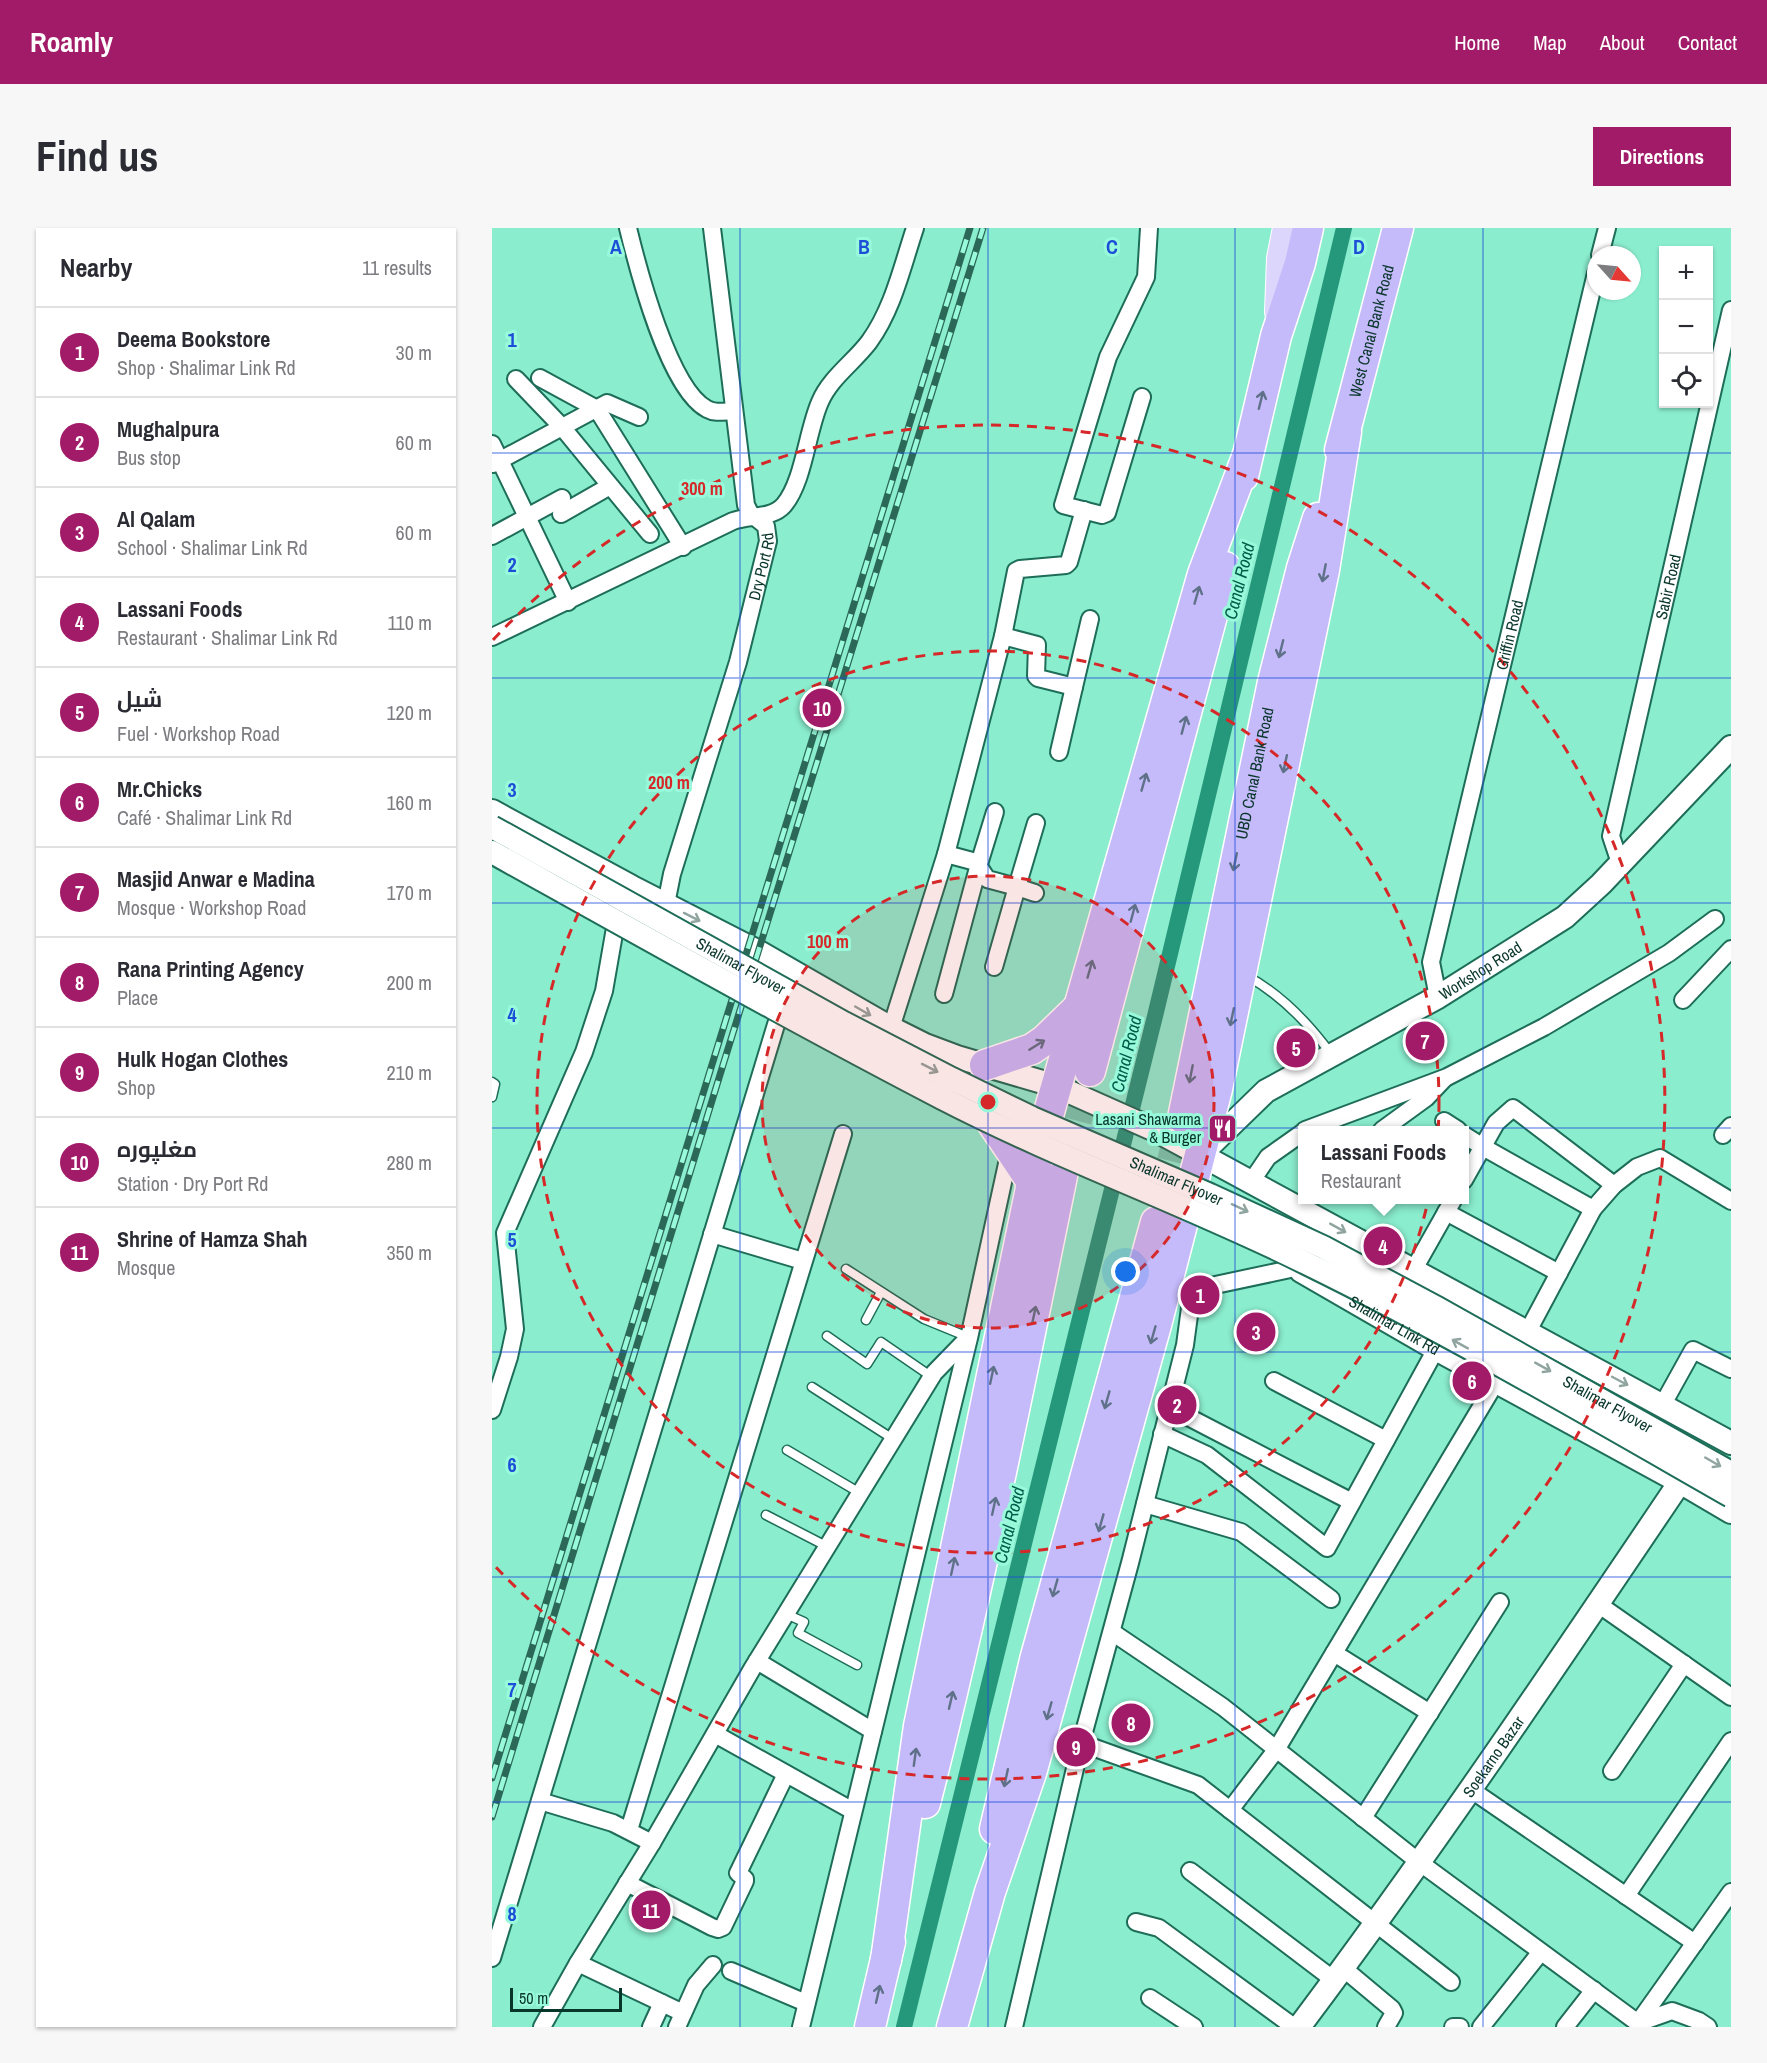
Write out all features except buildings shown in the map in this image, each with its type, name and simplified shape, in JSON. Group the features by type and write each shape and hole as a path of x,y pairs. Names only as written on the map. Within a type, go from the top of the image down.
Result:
{"highway":[{"path":"1090,1071 1215,610 1247,457 1276,336 1300,263 1308,228"},
{"name":"West Canal Bank Road","path":"1346,432 1398,229"},
{"path":"954,2019 990,1892 1031,1773 1176,1305 1186,1211 1217,1089 1324,570 1346,432"},
{"name":"UBD Canal Bank Road","path":"1170,1124 1273,682 1302,568 1346,432"},
{"path":"886,1960 919,1726 1041,1140 1203,574 1247,457"},
{"path":"986,1065 1032,1049 1079,1008"},
{"path":"987,1115 1032,1182"},
{"path":"870,2027 964,1645 1070,1166"},
{"path":"954,2019 1008,1769 1035,1660 1156,1222"}],"main road":[{"path":"1276,336 1280,258 1286,228"},
{"name":"Workshop Road","path":"1200,1155 1266,1091 1438,997 1565,917 1731,747"},
{"path":"492,811 768,957 925,1045 1056,1086 1097,1104 1170,1124 1200,1155 1251,1182 1298,1201"},
{"name":"Shalimar Flyover","path":"492,827 844,1023 942,1074 1032,1118 1323,1247 1437,1308 1731,1473"},
{"name":"Shalimar Flyover","path":"492,852 944,1099 1025,1138 1176,1202 1295,1257 1418,1320 1731,1496"},
{"name":"Shalimar Link Rd","path":"492,861 778,1018 1041,1140 1070,1166 1152,1192 1295,1268 1436,1349 1731,1512"},
{"path":"748,1002 768,957"},
{"path":"1311,1206 1414,1269 1731,1443"},
{"name":"Soekarno Bazar","path":"1299,2027 1376,1924 1680,1482"}],"street":[{"path":"628,228 636,264 678,376 691,396 706,409 716,412 734,411"},
{"name":"Dry Port Rd","path":"666,904 672,874 738,662 767,551 768,532 763,522 753,516 746,505 712,228"},
{"path":"492,637 733,521 775,512 785,503 801,470 819,404 827,388 868,344 881,323 892,300 915,228"},
{"path":"1142,397 1107,513 1102,515 1063,505 1062,502 1108,357 1146,278 1149,228"},
{"path":"1602,246 1607,228"},
{"name":"Griffin Road","path":"1438,997 1431,962 1590,300"},
{"name":"Sabir Road","path":"1620,863 1611,836 1731,310"},
{"path":"540,378 597,409 683,547"},
{"path":"516,379 562,427 650,534"},
{"path":"496,462 608,403 639,417"},
{"path":"492,444 496,462 528,517 568,602"},
{"path":"492,536 528,517 610,486"},
{"path":"891,1028 946,854 1003,636 1016,571 1020,568 1066,565 1069,562 1084,510"},
{"path":"1059,752 1090,619"},
{"path":"1003,636 1037,645 1036,676 1038,678 1074,687"},
{"path":"944,994 995,812"},
{"path":"994,967 1036,823"},
{"path":"946,854 979,864 987,879 1035,893"},
{"path":"1320,1126 1447,1077 1544,1027 1670,953 1715,919"},
{"path":"492,1410 509,1357 515,1329 505,1233 584,1052 604,991 615,927"},
{"path":"1683,1000 1731,949"},
{"path":"492,1958 778,1018"},
{"path":"1389,1126 1426,1098 1447,1077"},
{"path":"1469,1171 1496,1123 1513,1108 1614,1185"},
{"path":"629,1830 802,1261 843,1134"},
{"path":"1251,1182 1268,1156 1298,1136"},
{"path":"1469,1138 1593,1209"},
{"path":"801,2027 969,1338 1011,1150"},
{"path":"1528,1331 1593,1209 1614,1185 1637,1167 1660,1158 1729,1195"},
{"path":"1414,1269 1450,1206 1559,1273"},
{"path":"712,1234 802,1261"},
{"path":"1014,2027 1081,1743 1112,1632 1185,1345 1176,1305 1206,1287 1295,1268"},
{"path":"542,2027 757,1661 893,1439 932,1377 969,1338"},
{"path":"1162,1434 1207,1455 1327,1548 1436,1349"},
{"path":"1663,1404 1693,1350 1731,1369"},
{"path":"1274,1381 1386,1440"},
{"path":"1230,1810 1276,1749 1496,1382"},
{"path":"1169,1407 1352,1502"},
{"path":"1144,1504 1241,1532 1331,1599"},
{"path":"1363,1818 1500,1602"},
{"path":"1598,1604 1731,1698"},
{"path":"1112,1632 1222,1707 1419,1862 1638,2023"},
{"path":"1334,1653 1430,1713"},
{"path":"757,1661 873,1731"},
{"path":"1611,1771 1684,1664"},
{"path":"715,1734 853,1811"},
{"path":"1626,1896 1731,1742"},
{"path":"1081,1743 1198,1785 1451,1982"},
{"path":"627,1883 712,1927 718,1929 723,1927 746,1881 738,1873 786,1774"},
{"path":"1470,1789 1695,1943"},
{"path":"540,1801 629,1830 652,1843"},
{"path":"1190,1871 1392,2009 1394,2013 1386,2027"},
{"path":"1638,2023 1731,1892"},
{"path":"1136,1922 1159,1928 1294,2027"},
{"path":"1481,2027 1536,1958"},
{"path":"578,1963 662,2003 680,2020 696,1985 713,1965"},
{"path":"731,1971 806,2003"},
{"path":"1565,2027 1594,1990"},
{"path":"1150,1998 1194,2027"},
{"path":"651,2027 662,2003"},
{"path":"1638,2023 1672,2011 1699,2021 1708,2027"},
{"path":"1454,2027 1460,2027"}],"lane":[{"path":"1241,972 1261,983 1298,1016 1331,1054"},
{"path":"492,1082 495,1084 492,1097"},
{"path":"846,1269 924,1319 969,1338"},
{"path":"866,1320 881,1292"},
{"path":"827,1336 867,1364 881,1342 932,1377"},
{"path":"812,1387 893,1439"},
{"path":"787,1450 860,1493"},
{"path":"766,1515 828,1547"},
{"path":"786,1614 804,1623 798,1633 857,1665"}],"waterway":[{"name":"Canal Road","path":"904,2027 1156,1012 1344,228"}],"tunnel":[{"path":"1065,1164 1090,1071"},
{"path":"1161,1205 1183,1118"}],"railway":[{"path":"492,1778 970,228"},
{"path":"492,1817 983,228"}],"place":[{"name":"مغلپورہ","path":"822,708"},
{"name":"Masjid Anwar e Madina","path":"1425,1041"},
{"name":"شیل","path":"1296,1048"},
{"name":"Lasani Shawarma & Burger","path":"1222,1128"},
{"name":"Lassani Foods","path":"1383,1246"},
{"name":"Deema Bookstore","path":"1200,1295"},
{"name":"Al Qalam","path":"1256,1332"},
{"name":"Mr.Chicks","path":"1472,1381"},
{"name":"Mughalpura","path":"1177,1405"},
{"name":"Rana Printing Agency","path":"1131,1723"},
{"name":"Hulk Hogan Clothes","path":"1076,1747"},
{"name":"Shrine of Hamza Shah","path":"651,1910"}]}
